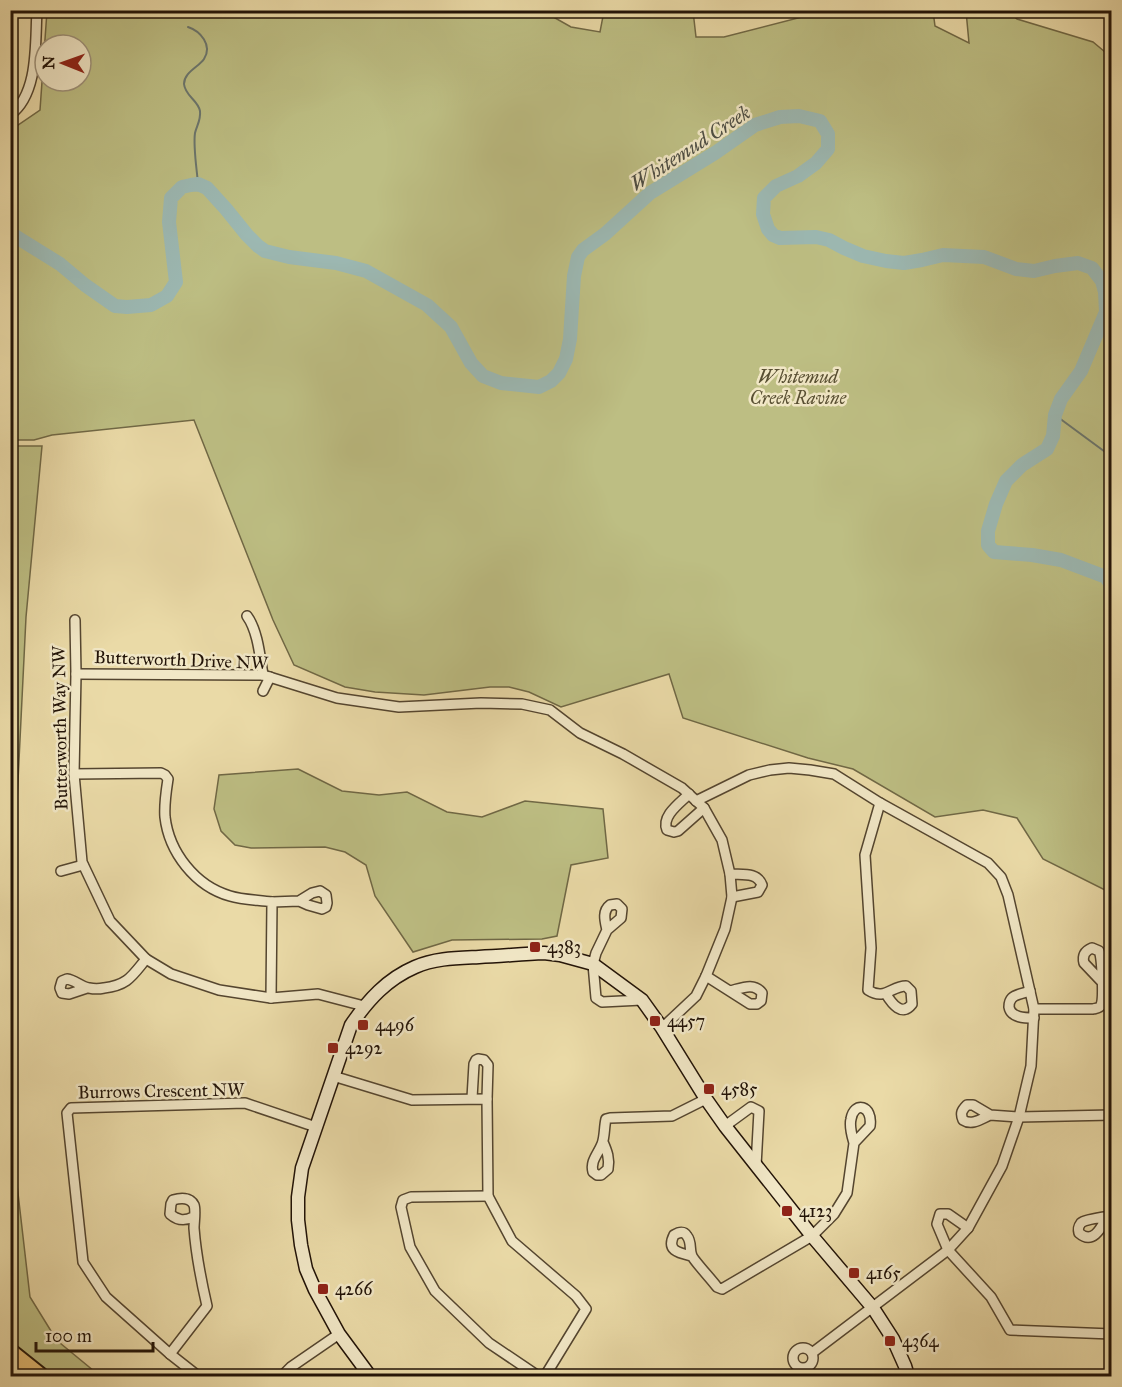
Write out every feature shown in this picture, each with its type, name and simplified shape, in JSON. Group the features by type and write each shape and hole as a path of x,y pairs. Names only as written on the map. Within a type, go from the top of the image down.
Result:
{"highway":[{"path":"10,1352 40,1377"}],"street":[{"path":"10,115 25,99 32,81 37,10"},
{"path":"247,616 251,622 267,676 263,691"},
{"name":"Butterworth Way NW","path":"75,620 74,774 82,862 110,921 147,959 171,974 219,990 271,998 318,994 364,1006"},
{"name":"Butterworth Drive NW","path":"76,674 267,676 337,698 399,707 481,703 522,705 550,710 580,733 682,788 700,805 722,840 730,874 732,897 725,929 696,996 662,1028"},
{"path":"689,794 668,816 665,821 667,830 678,831 700,805 749,775 789,768 834,774 880,803 988,863 1001,877 1008,895 1030,991 1034,1014 1031,1065 1019,1117 1002,1166 968,1228 948,1250 812,1353"},
{"path":"74,774 161,773 165,775 168,779 165,804 168,831 177,854 190,871 208,886 230,896 272,902 299,901"},
{"path":"880,803 865,855 871,948 868,990 872,993 886,994"},
{"path":"61,871 83,865"},
{"path":"730,874 755,876 762,885 758,892 732,897"},
{"path":"271,998 272,902"},
{"path":"607,930 593,964 595,994 602,1002 642,1000"},
{"path":"370,1377 339,1334 315,1290 306,1269 298,1221 298,1197 302,1168 351,1025 378,991 399,975 416,966 438,960 544,953 593,964 642,1000 725,1126 812,1236 873,1308 893,1339 908,1377"},
{"path":"87,988 104,988 122,984 128,981 147,959"},
{"path":"706,976 730,991"},
{"path":"1030,991 1013,997 1010,1001 1010,1010 1014,1014 1099,1008 1102,982"},
{"path":"471,1098 474,1064 478,1059 484,1060 488,1065 488,1196 512,1241 576,1296 586,1309 544,1377"},
{"path":"333,1076 412,1100 487,1099"},
{"path":"603,1142 606,1119 672,1116 706,1099"},
{"name":"Burrows Crescent NW","path":"198,1377 106,1297 83,1262 67,1113 71,1108 245,1103 316,1127"},
{"path":"725,1126 751,1107 759,1111 756,1166"},
{"path":"990,1115 1019,1117 1112,1115"},
{"path":"692,1256 717,1287 722,1289 812,1236 834,1214 847,1193 854,1143"},
{"path":"488,1196 411,1197 403,1200 401,1207 410,1247 435,1291 489,1343 538,1377"},
{"path":"968,1228 948,1214 940,1214 937,1224 948,1250 991,1297 1010,1330 1112,1334"},
{"path":"170,1354 207,1306 196,1257 193,1217"},
{"path":"282,1377 291,1367 339,1334"}],"green space":[{"name":"Whitemud Creek Ravine","path":"541,10 571,27 600,32 604,11 693,11 696,37 724,37 825,11 933,11 935,26 969,43 966,11 1008,11 1017,19 1093,42 1111,57 1111,893 1043,859 1017,818 983,810 935,817 853,769 808,758 683,718 669,674 561,707 529,692 509,687 424,695 375,692 345,687 294,665 273,620 194,420 52,435 34,440 17,440 10,422 11,130 40,110 41,93 93,93 93,33 45,33 47,11"},
{"path":"11,446 42,446 26,617 11,924"},
{"path":"298,769 342,791 379,795 407,792 447,812 482,817 525,801 603,809 608,858 571,865 557,936 542,939 452,940 413,952 375,896 366,865 345,852 325,847 251,848 235,845 221,831 214,809 219,775"},
{"path":"10,1124 30,1297 60,1343 100,1376 51,1376 11,1343"}],"waterway":[{"path":"188,27 201,35 207,49 204,59 186,76 184,84 200,111 195,133 198,184"},
{"name":"Whitemud Creek","path":"10,233 60,264 115,306 151,305 167,296 176,282 169,222 171,198 182,187 198,184 207,188 247,235 265,251 289,257 336,263 366,271 427,305 451,327 471,363 483,376 501,383 539,387 551,381 559,373 566,359 570,339 574,276 578,257 583,250 605,234 650,193 755,125 780,117 799,116 820,121 828,134 828,149 816,163 798,176 776,186 764,198 763,214 768,229 773,235 780,238 816,237 829,240 863,256 904,263 943,255 984,257 1016,269 1034,271 1078,263 1092,268 1102,281 1106,312 1081,371 1061,399 1055,415 1053,436 1047,449 1022,465 1006,481 988,531 988,545 994,552 1061,560 1106,577 1112,586"},
{"path":"1055,415 1112,457"}],"place":[{"name":"4383","path":"535,947"},
{"name":"4457","path":"655,1021"},
{"name":"4496","path":"363,1025"},
{"name":"4292","path":"333,1048"},
{"name":"4585","path":"709,1089"},
{"name":"4123","path":"787,1211"},
{"name":"4165","path":"854,1273"},
{"name":"4266","path":"323,1289"},
{"name":"4364","path":"890,1341"}]}
